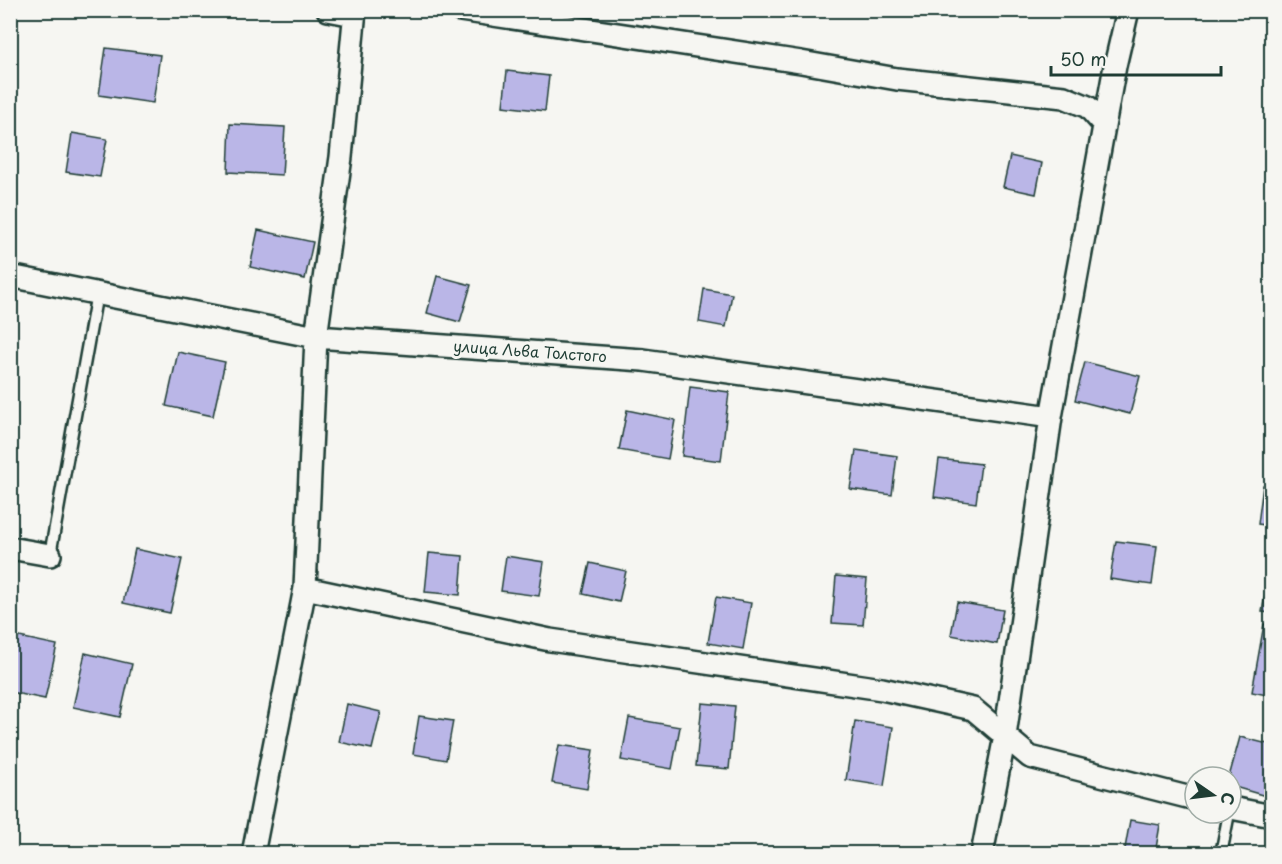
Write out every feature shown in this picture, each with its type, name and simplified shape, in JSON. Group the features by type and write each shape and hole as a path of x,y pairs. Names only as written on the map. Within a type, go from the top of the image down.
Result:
{"street":[{"path":"253,854 305,588 316,337 342,157 355,13 328,10"},
{"path":"460,10 801,62 897,79 1064,97 1088,107 1104,125"},
{"path":"982,854 1005,736 1051,417 1115,66 1128,10"},
{"name":"улица Льва Толстого","path":"10,276 316,337 643,360 1051,417"},
{"path":"10,548 50,555"},
{"path":"305,588 550,640 882,688 973,709 1030,757 1183,797"},
{"path":"1243,810 1272,816"}],"lane":[{"path":"50,555 97,293"},
{"path":"1221,854 1227,825"}],"building":[{"path":"106,48 160,55 153,103 99,95"},
{"path":"507,71 549,76 545,111 503,106"},
{"path":"230,124 285,127 282,175 228,172"},
{"path":"72,133 107,139 100,177 66,172"},
{"path":"1010,156 1042,163 1036,194 1003,187"},
{"path":"258,230 313,242 305,279 250,267"},
{"path":"437,276 471,285 460,322 427,313"},
{"path":"704,289 732,294 726,327 699,322"},
{"path":"178,352 225,362 213,416 166,406"},
{"path":"1085,362 1140,376 1130,414 1075,400"},
{"path":"690,387 729,392 721,461 682,456"},
{"path":"627,410 675,420 668,459 619,450"},
{"path":"856,450 897,456 892,495 850,489"},
{"path":"939,459 981,464 976,503 934,497"},
{"path":"1263,485 1272,486 1272,526 1258,524"},
{"path":"1116,541 1157,546 1152,585 1110,579"},
{"path":"135,549 182,559 170,613 123,603"},
{"path":"429,553 463,556 460,595 425,592"},
{"path":"506,556 544,562 539,596 501,591"},
{"path":"1272,556 1272,613 1262,612"},
{"path":"590,563 626,571 619,602 583,594"},
{"path":"836,576 867,579 863,625 832,623"},
{"path":"716,597 751,603 743,649 708,643"},
{"path":"957,602 1003,610 997,644 951,635"},
{"path":"1264,624 1272,625 1272,696 1252,692"},
{"path":"10,635 57,645 45,699 10,692"},
{"path":"85,653 132,664 120,717 73,707"},
{"path":"702,703 735,706 729,769 696,766"},
{"path":"347,704 381,712 372,749 339,742"},
{"path":"419,716 453,721 446,760 413,754"},
{"path":"629,718 680,727 672,769 621,760"},
{"path":"855,721 893,727 884,786 846,780"},
{"path":"1240,737 1272,745 1272,777 1266,796 1243,789 1243,765 1232,765"},
{"path":"559,745 593,750 587,789 552,783"},
{"path":"1130,820 1160,825 1155,854 1124,854"}]}
